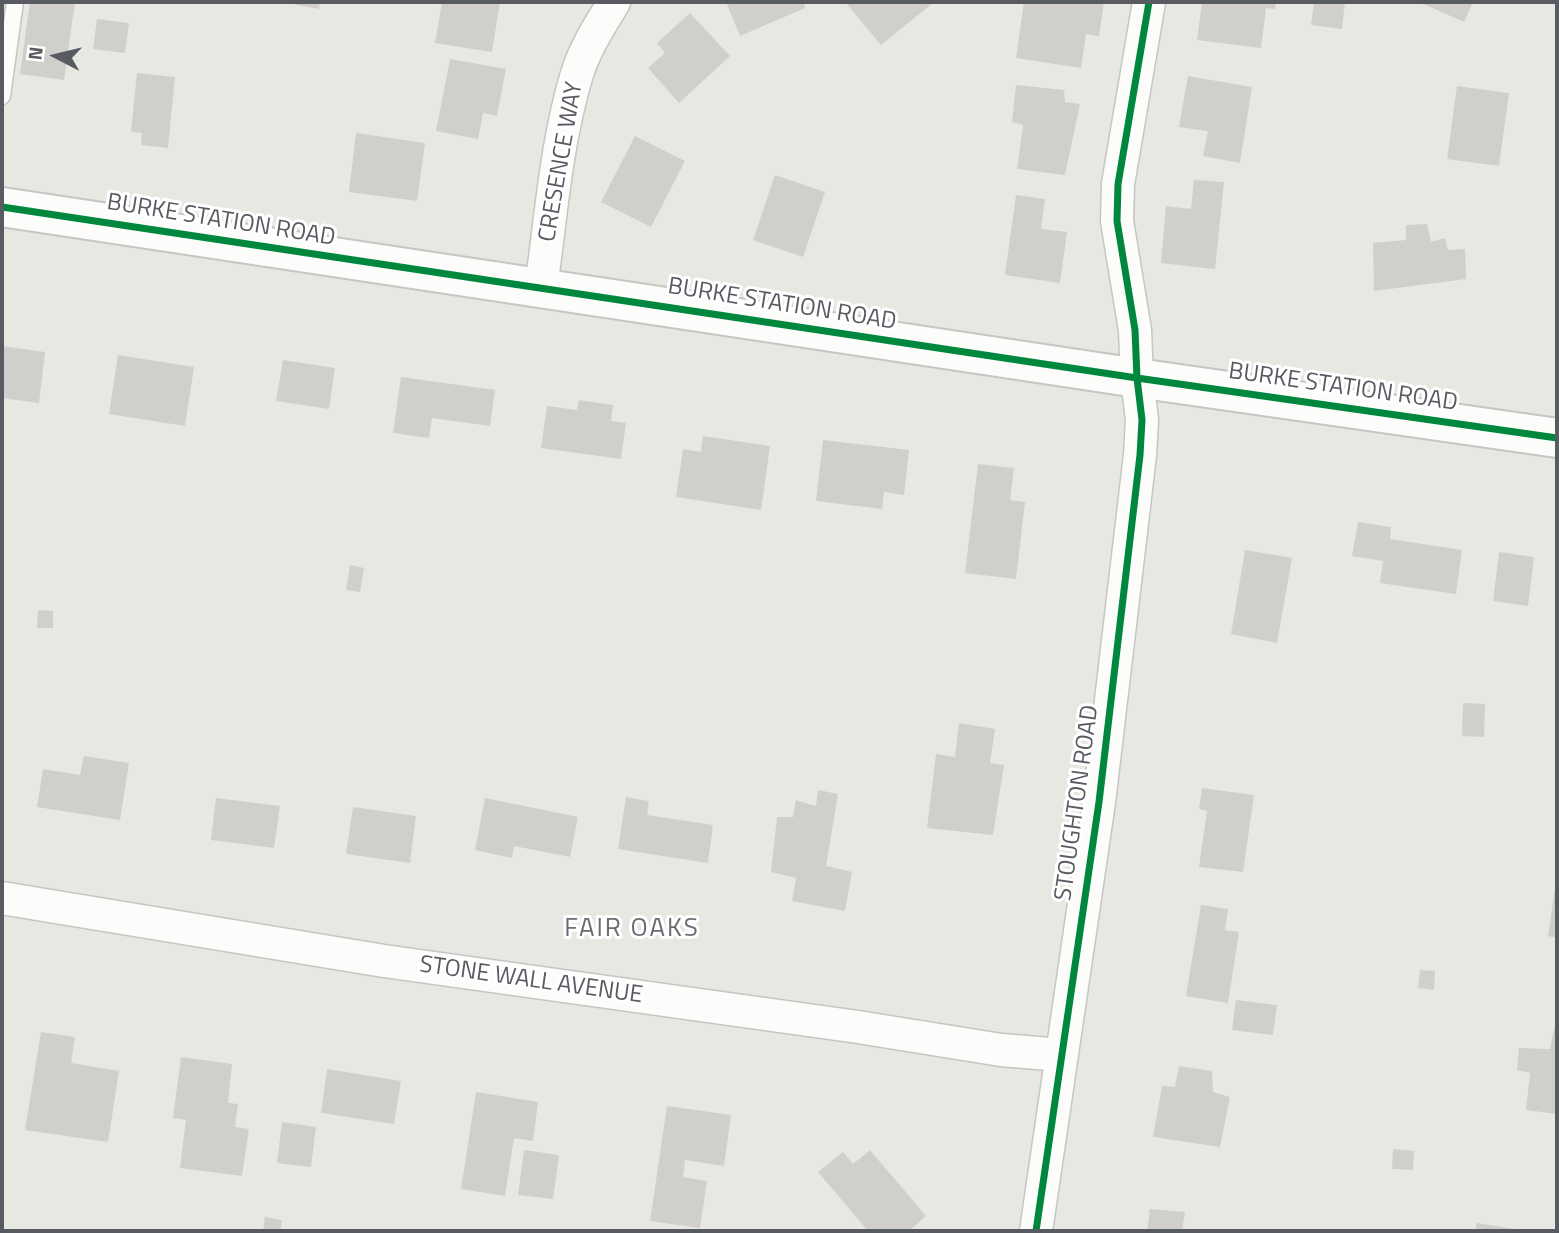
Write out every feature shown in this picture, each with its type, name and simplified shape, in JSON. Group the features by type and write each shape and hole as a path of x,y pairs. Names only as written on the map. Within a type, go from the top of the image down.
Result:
{"street":[{"name":"CRESENCE WAY","path":"541,288 564,126 578,72 593,37 614,2"},
{"name":"STOUGHTON ROAD","path":"1036,1231 1099,802 1140,455 1142,420 1136,378 1135,330 1117,208 1118,184 1149,2"},
{"name":"BURKE STATION ROAD","path":"2,206 1136,378 1557,438"},
{"name":"STONE WALL AVENUE","path":"2,898 384,961 858,1027 1001,1050 1062,1055"}],"lane":[{"path":"2,96 15,2"}],"building":[{"path":"30,2 75,2 64,80 20,74"},
{"path":"282,2 320,2 319,9"},
{"path":"442,2 500,2 492,52 435,43"},
{"path":"726,2 803,2 805,8 740,36"},
{"path":"845,2 934,2 881,45"},
{"path":"1024,2 1104,2 1099,36 1086,34 1081,68 1016,58"},
{"path":"1202,2 1276,2 1275,9 1266,8 1261,48 1197,40"},
{"path":"1314,2 1345,2 1342,29 1311,25"},
{"path":"1419,2 1473,2 1464,22"},
{"path":"690,13 730,56 679,103 648,68 665,53 657,43"},
{"path":"97,19 129,23 125,53 93,49"},
{"path":"450,59 506,69 497,116 483,113 478,139 436,131"},
{"path":"137,73 175,77 168,148 141,145 142,133 131,132"},
{"path":"1188,76 1252,87 1240,163 1203,156 1208,131 1179,127"},
{"path":"1016,85 1064,90 1065,102 1080,104 1065,175 1017,169 1023,125 1012,122"},
{"path":"1457,86 1509,93 1499,166 1447,159"},
{"path":"356,133 425,143 417,201 349,192"},
{"path":"635,136 685,161 651,227 601,202"},
{"path":"775,175 825,192 803,257 753,240"},
{"path":"1194,180 1224,182 1215,269 1161,263 1166,206 1191,209"},
{"path":"1016,195 1045,199 1041,229 1067,232 1060,283 1005,275"},
{"path":"1427,224 1431,242 1445,238 1448,250 1465,249 1466,279 1374,291 1373,243 1406,240 1406,225"},
{"path":"2,346 45,352 39,403 2,398"},
{"path":"118,355 194,367 185,426 109,414"},
{"path":"283,360 335,368 329,409 276,401"},
{"path":"401,377 495,390 490,426 432,418 429,438 393,433"},
{"path":"579,400 613,405 611,421 626,423 621,459 541,448 547,406 577,410"},
{"path":"703,436 770,446 761,510 676,497 683,449 701,452"},
{"path":"823,440 909,450 904,495 884,492 882,509 816,501"},
{"path":"978,464 1014,468 1010,500 1025,502 1016,579 965,573"},
{"path":"1358,522 1391,527 1390,539 1462,550 1456,594 1380,583 1383,561 1352,556"},
{"path":"1245,550 1292,558 1277,643 1231,634"},
{"path":"1499,552 1534,557 1528,606 1493,601"},
{"path":"350,565 364,568 360,592 346,590"},
{"path":"38,610 53,611 53,628 37,628"},
{"path":"1463,703 1485,704 1484,737 1462,736"},
{"path":"959,723 995,729 990,763 1004,765 993,835 927,828 936,754 955,757"},
{"path":"84,756 129,763 120,820 37,807 43,769 80,775"},
{"path":"1202,788 1254,795 1243,872 1199,867 1207,811 1199,809"},
{"path":"818,790 838,794 826,866 852,872 845,911 792,901 796,878 771,872 777,817 793,817 796,800 816,806"},
{"path":"626,797 649,801 647,815 713,825 708,863 618,849"},
{"path":"216,798 280,806 274,848 211,840"},
{"path":"485,798 578,817 570,857 514,846 512,858 475,850"},
{"path":"353,807 416,816 410,863 346,854"},
{"path":"1557,881 1557,938 1548,936"},
{"path":"1201,905 1228,909 1225,930 1239,932 1228,1003 1186,996"},
{"path":"1420,970 1435,971 1434,990 1418,988"},
{"path":"1236,1000 1277,1005 1273,1035 1232,1030"},
{"path":"1554,1029 1557,1029 1557,1114 1526,1110 1530,1073 1517,1070 1519,1048 1550,1049"},
{"path":"41,1032 75,1037 71,1063 119,1071 108,1142 25,1130"},
{"path":"181,1057 232,1064 228,1103 238,1104 235,1127 249,1129 242,1176 180,1168 186,1120 173,1118"},
{"path":"1179,1066 1212,1071 1213,1092 1230,1097 1220,1147 1153,1137 1162,1086 1175,1087"},
{"path":"327,1069 401,1081 394,1124 321,1113"},
{"path":"476,1092 538,1102 533,1141 514,1138 505,1196 461,1189"},
{"path":"667,1106 731,1115 724,1166 685,1160 683,1177 707,1181 700,1228 650,1221"},
{"path":"282,1122 316,1127 311,1167 277,1163"},
{"path":"1393,1149 1414,1151 1413,1170 1392,1169"},
{"path":"524,1150 559,1155 553,1199 518,1195"},
{"path":"870,1150 926,1216 909,1231 868,1231 818,1172 843,1152 853,1164"},
{"path":"1150,1209 1185,1212 1182,1231 1147,1231"},
{"path":"265,1217 282,1220 280,1231 263,1231"},
{"path":"1477,1223 1515,1229 1475,1231"}],"cycle path":[{"path":"1036,1231 1099,802 1140,455 1142,420 1135,330 1117,221 1118,184 1149,2"},
{"path":"2,207 1137,378 1557,438"}],"district":[{"name":"FAIR OAKS","path":"632,930"}]}
